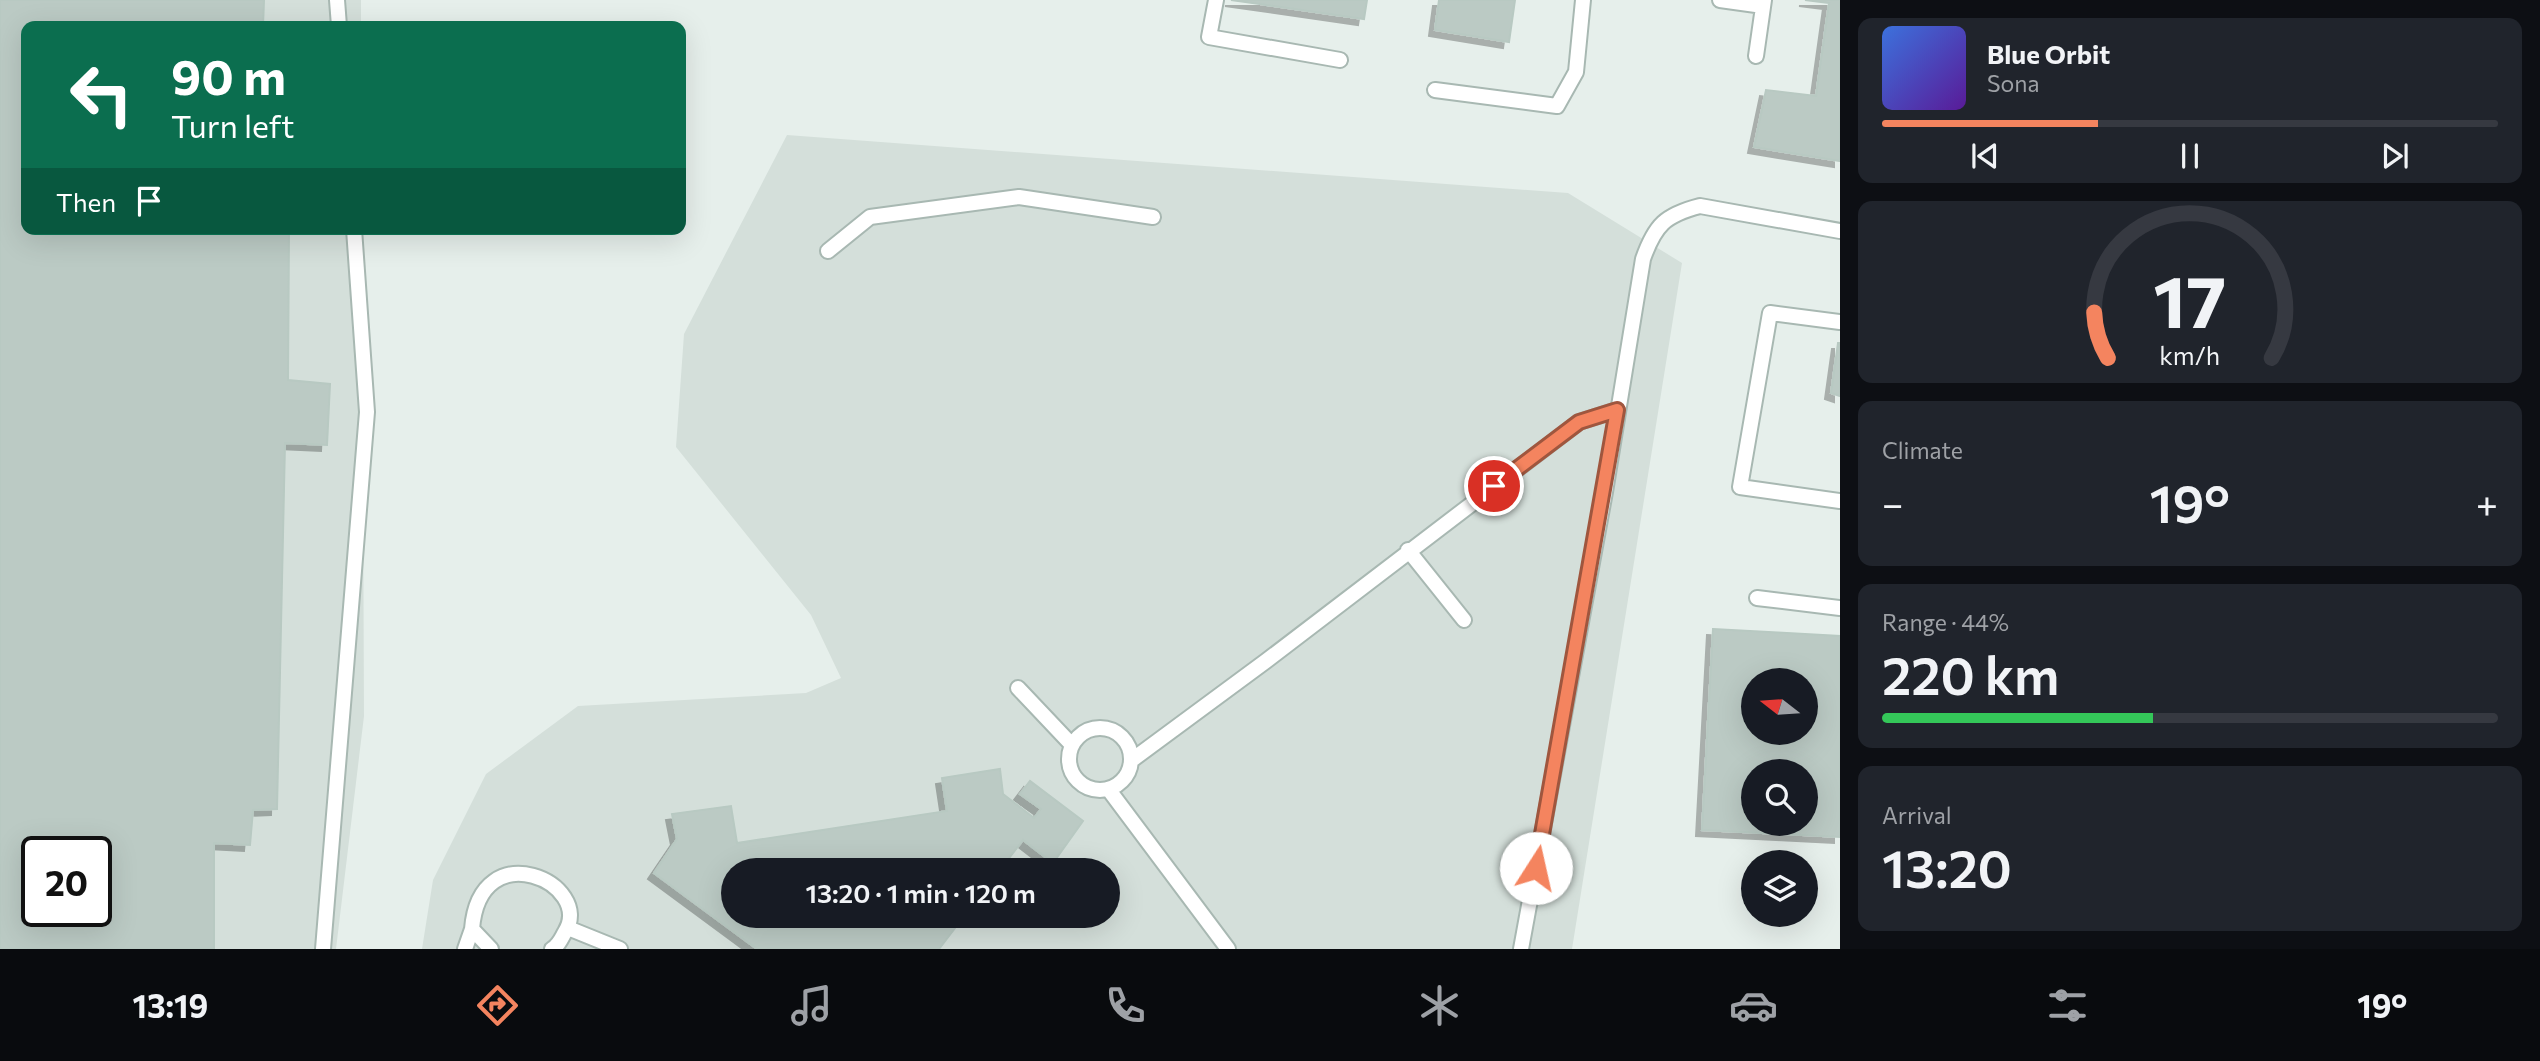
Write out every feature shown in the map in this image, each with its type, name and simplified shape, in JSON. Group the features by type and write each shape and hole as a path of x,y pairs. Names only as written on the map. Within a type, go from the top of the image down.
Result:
{"lane":[{"path":"337,0 339,21"},
{"path":"1216,0 1209,37 1340,60"},
{"path":"1435,90 1557,106 1576,72 1583,0"},
{"path":"1720,0 1764,3 1756,56"},
{"path":"828,251 870,217 1019,197 1153,217"},
{"path":"1521,949 1643,259 1661,223 1678,212 1700,206 1840,231"},
{"path":"323,949 367,412 354,235"},
{"path":"1840,322 1770,313 1740,487 1840,501"},
{"path":"1132,760 1579,422 1617,410"},
{"path":"1408,550 1464,620"},
{"path":"1757,598 1840,608"},
{"path":"1018,688 1071,744"},
{"path":"1103,728 1121,736 1132,760 1129,775 1109,790 1094,789 1077,780 1069,763 1071,744 1084,732 1103,728"},
{"path":"1109,790 1228,949"},
{"path":"465,949 472,929 474,906 480,895 496,878 513,874 537,877 559,889 569,908 568,928 552,949"},
{"path":"568,928 621,949"},
{"path":"472,929 491,949"}],"shaded area":[{"path":"0,0 361,0 361,21 21,21 21,235 362,235 364,716 336,949 0,949"},
{"path":"787,135 1568,193 1682,263 1572,949 422,949 433,880 486,774 578,706 806,693 841,678 811,615 676,447 684,334"}],"building":[{"path":"0,0 264,0 263,21 21,21 21,235 289,235 288,380 330,384 327,445 285,443 277,809 253,810 250,845 214,843 214,949 0,949"},
{"path":"1231,0 1367,0 1364,19"},
{"path":"1439,0 1515,0 1509,42 1435,30"},
{"path":"1805,0 1840,0 1840,161 1754,147 1766,90 1816,96 1829,3"},
{"path":"1840,343 1840,396 1831,393"},
{"path":"1713,629 1840,636 1840,837 1818,836 1818,759 1741,759 1741,832 1702,830"},
{"path":"1000,769 1003,794 1034,818 1041,809 1020,794 1030,781 1083,821 1057,858 1046,858 1023,840 1009,858 721,858 721,922 654,873 677,839 672,814 731,806 737,843 947,811 942,778"},
{"path":"729,928 955,928 939,949 757,949"}],"route":[{"path":"1494,486 1579,422 1617,410 1605,492 1536,868"}]}
